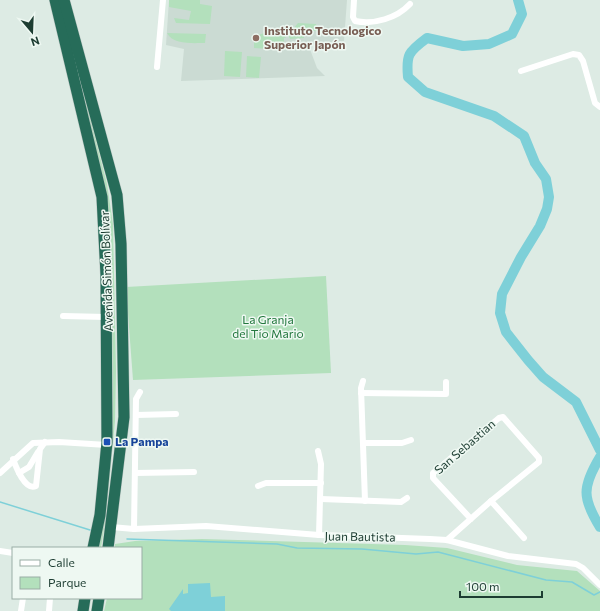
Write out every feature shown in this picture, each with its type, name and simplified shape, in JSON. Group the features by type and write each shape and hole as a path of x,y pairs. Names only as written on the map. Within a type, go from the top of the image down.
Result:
{"highway":[{"name":"Avenida Simón Bolívar","path":"55,0 77,87 82,118 102,197 106,275 107,445 100,514 93,547"},
{"name":"Avenida Simón Bolívar","path":"64,0 117,195 120,244 124,417 108,547"},
{"path":"83,611 85,599"},
{"path":"97,611 99,599"}],"street":[{"path":"157,67 163,0"},
{"path":"354,0 353,17 355,21 360,22 386,19 403,11 410,4"},
{"path":"521,71 573,54 579,55 583,61 595,103 600,107"},
{"path":"63,316 106,317"},
{"path":"363,381 361,393 365,501"},
{"path":"361,393 446,394 446,382"},
{"path":"134,529 136,399 140,392"},
{"path":"136,415 176,414"},
{"name":"San Sebastian","path":"447,540 540,460 502,417 433,473 433,478 470,519"},
{"path":"363,443 402,443 411,440"},
{"path":"0,473 13,459 33,443 46,442 107,445"},
{"path":"19,474 29,467 46,442"},
{"path":"13,459 19,474 30,486 36,486 40,449"},
{"path":"318,451 321,464 319,536"},
{"path":"135,473 194,472"},
{"path":"258,486 266,482 321,483"},
{"path":"321,499 401,502 407,498"},
{"path":"491,501 524,538"},
{"name":"Juan Bautista","path":"111,527 134,529 206,526 319,536 447,540 508,556 576,564 583,568 600,585"},
{"path":"0,551 12,552"},
{"path":"21,611 23,599"},
{"path":"49,611 50,599"}],"shaded area":[{"name":"Instituto Tecnologico Superior Japón","path":"169,0 347,0 344,41 308,44 317,68 325,76 181,81 184,49 166,45"}],"green space":[{"path":"60,0 107,184 113,224 116,371 115,421 106,516 101,547 98,547 111,440 113,397 111,237 107,201"},
{"path":"169,0 200,0 200,4 212,6 210,24 176,23 174,18 189,20 191,11 169,7"},
{"path":"298,23 316,24 317,31 304,31 304,38 290,39 285,30 293,29"},
{"path":"279,29 286,38 284,38 284,50 254,48 254,36"},
{"path":"167,33 206,34 205,43 190,43 174,40"},
{"path":"225,51 242,52 240,77 224,76"},
{"path":"247,56 261,57 259,78 246,77"},
{"name":"La Granja del Tío Mario","path":"326,276 331,373 133,380 126,287"},
{"path":"202,539 405,545 447,548 517,565 577,571 600,591 600,611 104,611 107,599 142,599 142,547 115,547 115,544 135,541"}],"water":[{"path":"210,583 211,597 225,596 225,611 171,611 169,609 183,589 183,594 188,593 188,584"}],"waterway":[{"path":"518,0 522,14 512,34 489,44 463,46 427,38 410,54 407,64 408,77 425,92 494,116 524,136 535,163 546,179 549,197 547,209 540,226 521,257 502,294 500,313 506,332 528,360 543,377 576,402 600,450"},
{"path":"600,457 594,467 586,492 590,508 600,527"},
{"path":"0,502 90,530"},
{"path":"127,539 277,544 297,548 362,549 416,554 438,552 546,580 572,582 594,595 600,592"}],"place":[{"name":"Instituto Tecnologico Superior Japón","path":"256,38"},
{"name":"La Pampa","path":"107,442"}]}
